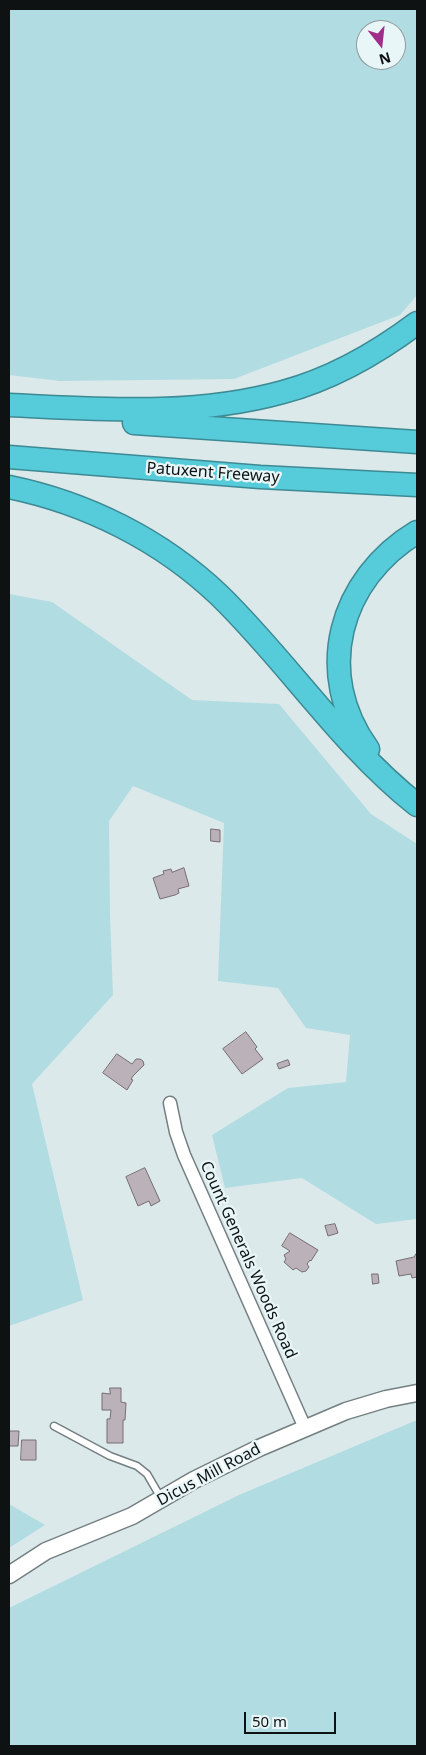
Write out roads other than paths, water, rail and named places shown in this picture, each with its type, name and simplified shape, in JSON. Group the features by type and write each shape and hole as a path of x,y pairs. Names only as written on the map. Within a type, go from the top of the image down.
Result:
{"highway":[{"path":"9,405 122,411 207,407 245,401 284,392 320,379 365,357 394,340 417,323"},
{"path":"9,413 262,433 417,442"},
{"name":"Patuxent Freeway","path":"9,457 260,477 417,485"},
{"path":"9,487 41,495 97,515 132,531 164,551 192,572 219,595 247,624 343,735 417,805"},
{"path":"390,781 355,728 346,706 341,684 340,641 348,611 360,585 389,551 417,532"}],"street":[{"name":"Count Generals Woods Road","path":"170,1103 176,1132 184,1155 305,1428"},
{"name":"Dicus Mill Road","path":"9,1576 46,1551 132,1516 215,1469 305,1428 346,1411 386,1399 417,1393"}],"lane":[{"path":"54,1426 110,1456 137,1466 147,1474 162,1499"}]}
